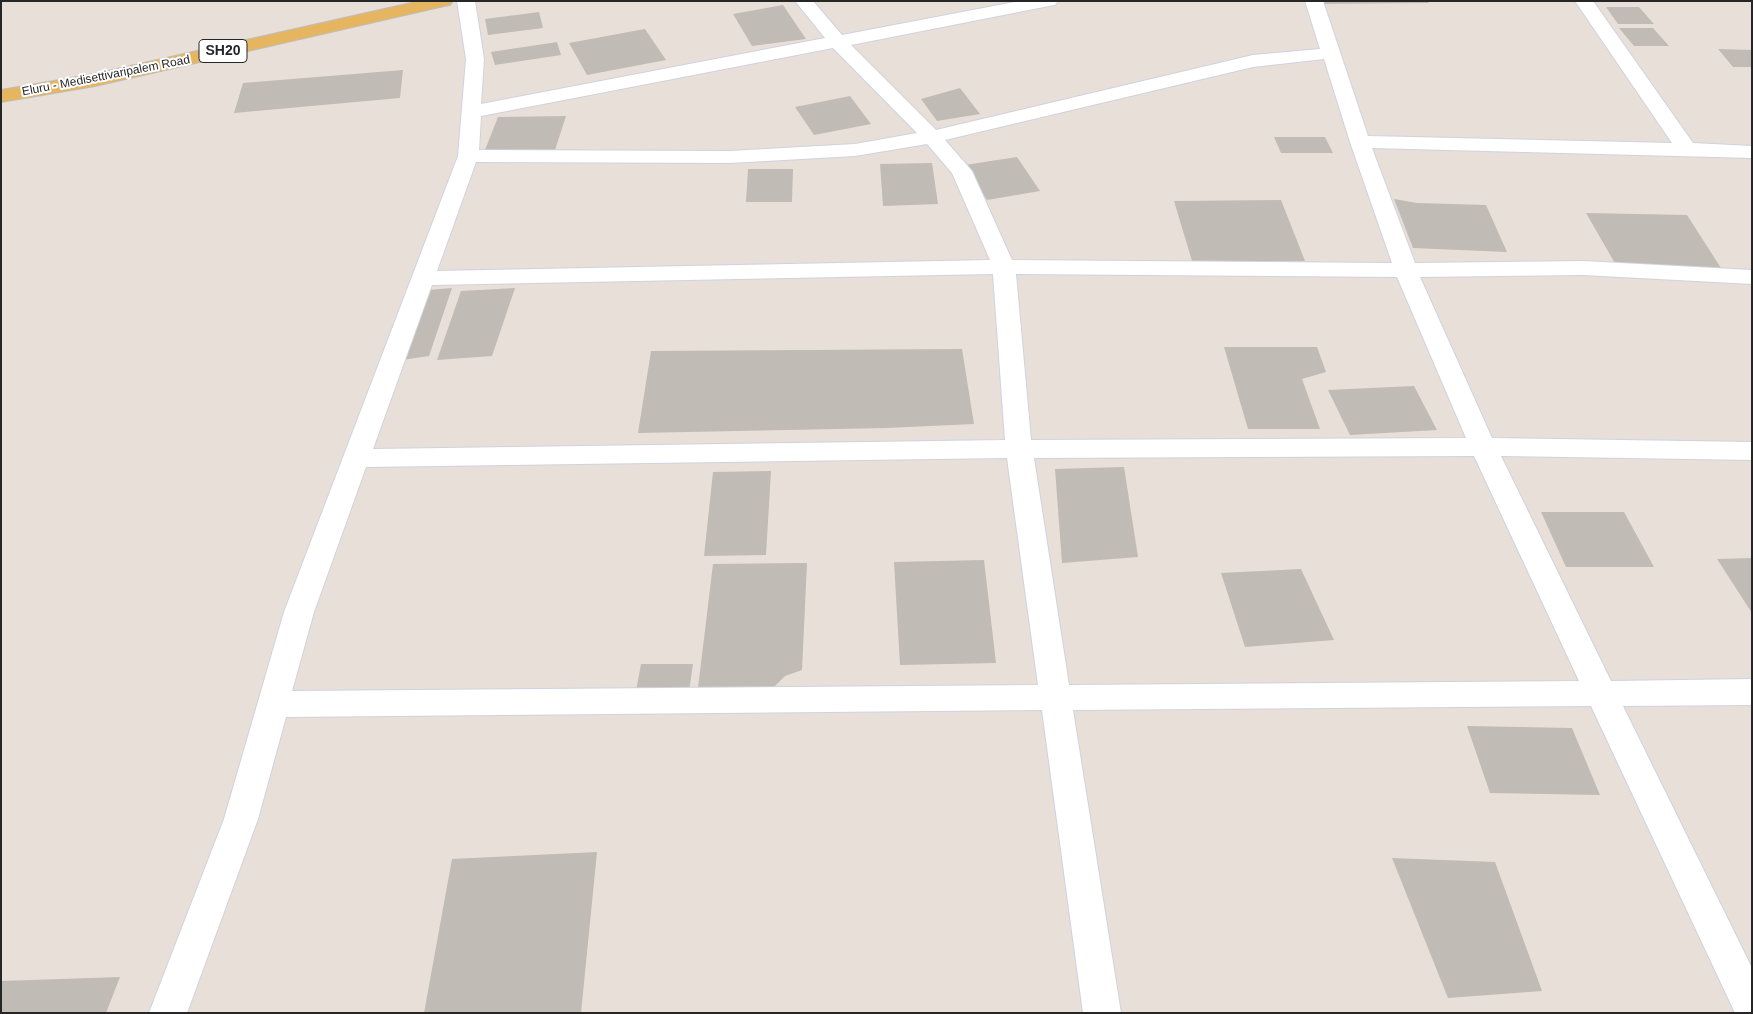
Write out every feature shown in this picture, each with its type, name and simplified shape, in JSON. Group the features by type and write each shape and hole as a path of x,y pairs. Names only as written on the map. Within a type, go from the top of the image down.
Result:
{"main road":[{"name":"Eluru - Medisettivaripalem Road","path":"1,96 95,80 444,1"}],"street":[{"path":"168,1013 241,819 299,612 468,156 475,59 466,1"},
{"path":"804,1 838,42 932,137 962,171 1004,267 1019,449 1102,1013"},
{"path":"471,112 1049,1"},
{"path":"1314,1 1360,142 1406,270 1482,446 1752,1008"},
{"path":"1584,1 1687,149"},
{"path":"468,156 730,157 855,150 932,137 1253,61 1332,53"},
{"path":"1360,142 1752,152"},
{"path":"423,278 1004,267 1406,270 1583,268 1752,277"},
{"path":"356,458 1019,449 1482,446 1752,451"},
{"path":"274,704 1752,692"}],"building":[{"path":"1321,1 1427,1 1429,3 1322,4"},
{"path":"783,5 806,39 752,46 733,14"},
{"path":"1606,7 1639,7 1654,24 1618,24"},
{"path":"539,12 543,28 488,35 485,19"},
{"path":"1619,28 1653,28 1669,46 1634,46"},
{"path":"645,29 666,60 587,75 569,43"},
{"path":"557,42 561,55 495,65 491,52"},
{"path":"1718,49 1752,50 1752,67 1733,67"},
{"path":"403,70 400,98 234,113 243,83"},
{"path":"960,88 980,114 937,121 921,99"},
{"path":"850,96 871,124 814,135 795,107"},
{"path":"566,116 555,150 485,150 498,117"},
{"path":"1274,137 1325,137 1333,153 1281,153"},
{"path":"1017,157 1040,191 987,200 965,165"},
{"path":"932,163 938,204 883,206 880,164"},
{"path":"748,169 793,169 792,202 746,202"},
{"path":"1394,199 1417,203 1486,205 1507,252 1413,248"},
{"path":"1281,200 1305,261 1192,261 1174,201"},
{"path":"1586,213 1687,215 1721,268 1616,265"},
{"path":"452,288 429,356 402,360 429,290"},
{"path":"515,288 492,356 437,360 461,291"},
{"path":"1224,347 1317,347 1326,372 1302,379 1320,429 1248,429"},
{"path":"962,349 974,424 886,428 638,433 651,351"},
{"path":"1414,386 1437,430 1350,435 1328,390"},
{"path":"1124,467 1138,557 1062,563 1055,469"},
{"path":"771,471 766,555 704,556 713,472"},
{"path":"1541,512 1624,512 1654,567 1566,567"},
{"path":"1752,558 1752,613 1717,559"},
{"path":"984,560 996,663 900,665 894,562"},
{"path":"807,563 802,670 785,676 772,689 698,688 713,564"},
{"path":"1301,569 1334,640 1245,647 1221,573"},
{"path":"641,664 693,664 689,691 636,691"},
{"path":"1467,726 1572,728 1600,795 1490,793"},
{"path":"597,852 581,1013 424,1013 452,859"},
{"path":"1392,858 1495,862 1542,991 1448,998"},
{"path":"120,977 106,1013 1,1013 1,981"}]}
